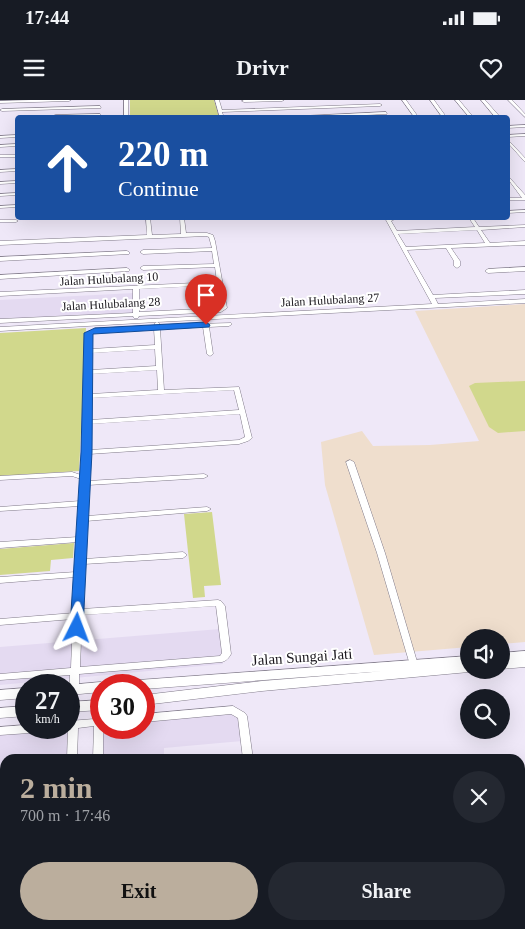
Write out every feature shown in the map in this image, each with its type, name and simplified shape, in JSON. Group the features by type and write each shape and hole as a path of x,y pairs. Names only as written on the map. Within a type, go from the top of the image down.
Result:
{"main road":[{"path":"510,656 525,655"},
{"name":"Jalan Sungai Jati","path":"155,684 460,661"},
{"path":"510,664 525,663"},
{"name":"Jalan Sungai Jati","path":"155,699 262,686 460,669"},
{"path":"0,695 15,694"},
{"path":"0,714 15,712"}],"street":[{"path":"0,118 3,102 69,100"},
{"path":"99,115 100,100"},
{"path":"126,100 126,115"},
{"path":"217,100 221,115"},
{"path":"249,115 244,101 282,100"},
{"path":"377,100 387,115"},
{"path":"404,100 415,115"},
{"path":"432,100 444,115"},
{"path":"457,100 470,115"},
{"path":"483,100 496,115"},
{"path":"510,100 525,116"},
{"path":"220,111 380,105"},
{"path":"2,110 100,107"},
{"path":"55,108 55,115"},
{"path":"29,115 30,109"},
{"path":"510,127 525,126"},
{"path":"510,136 525,135"},
{"path":"0,136 15,136"},
{"path":"510,143 525,161"},
{"path":"0,146 15,145"},
{"path":"0,158 15,157"},
{"path":"0,171 15,170"},
{"path":"510,179 525,198"},
{"path":"0,183 15,182"},
{"path":"0,195 15,194"},
{"path":"510,199 525,198"},
{"path":"510,199 521,211 525,222"},
{"path":"0,207 15,206"},
{"path":"148,220 150,236"},
{"path":"182,220 184,235"},
{"path":"388,220 436,306"},
{"path":"472,220 489,245"},
{"path":"0,221 16,221"},
{"path":"396,233 525,226"},
{"path":"0,243 210,235 220,283"},
{"path":"405,249 525,244"},
{"path":"448,247 457,261 457,266"},
{"path":"143,252 214,248"},
{"path":"0,259 127,252"},
{"path":"517,264 525,264"},
{"path":"143,268 217,265"},
{"path":"488,271 525,269"},
{"path":"0,277 127,270"},
{"name":"Jalan Hulubalang 10","path":"0,299 220,283"},
{"name":"Jalan Hulubalang 28","path":"0,321 224,310 220,283"},
{"path":"136,290 136,322"},
{"name":"Jalan Hulubalang 10","path":"0,294 136,290"},
{"path":"432,297 525,292"},
{"name":"Jalan Hulubalang 27","path":"0,329 136,322 157,324 525,301"},
{"path":"157,324 161,391"},
{"path":"74,674 85,481 89,333 91,331 157,324 229,324"},
{"path":"206,325 210,354"},
{"path":"88,351 158,347"},
{"path":"88,372 160,368"},
{"path":"86,452 246,440 249,438 238,389 233,387 87,396"},
{"path":"86,422 243,412"},
{"path":"350,462 381,553 414,665"},
{"path":"0,478 72,474 85,481 204,476"},
{"path":"0,509 84,503"},
{"path":"83,519 207,509"},
{"path":"0,545 82,539"},
{"path":"80,562 183,555"},
{"path":"0,580 80,574"},
{"path":"0,622 218,603 221,606 227,654 222,659 0,677"},
{"path":"155,717 233,710 242,716 247,754"},
{"path":"0,731 15,730"},
{"path":"71,739 72,754"},
{"path":"98,754 99,739"}],"shaded area":[{"path":"134,293 134,313 0,320 0,300"},
{"path":"525,304 525,642 510,643 510,629 460,629 460,648 374,655 325,485 321,442 362,431 373,446 430,445 479,441 415,311"},
{"path":"220,629 223,664 117,674 90,674 90,677 80,677 80,674 15,674 15,684 0,685 0,647"},
{"path":"232,712 239,717 242,741 164,748 164,754 102,754 102,739 155,739 155,720"},
{"path":"15,733 15,739 69,739 68,754 0,754 0,734"}],"green space":[{"path":"130,100 214,100 218,115 130,115"},
{"path":"86,328 79,471 0,476 0,333"},
{"path":"525,381 525,431 498,433 489,427 469,386 475,383"},
{"path":"212,512 221,585 204,586 205,597 193,598 184,514"},
{"path":"74,543 73,558 51,560 50,571 0,575 0,549"}],"waterway":[{"path":"0,100 11,100"}],"route":[{"path":"77,628 86,452 89,333 95,330 206,325"}]}
